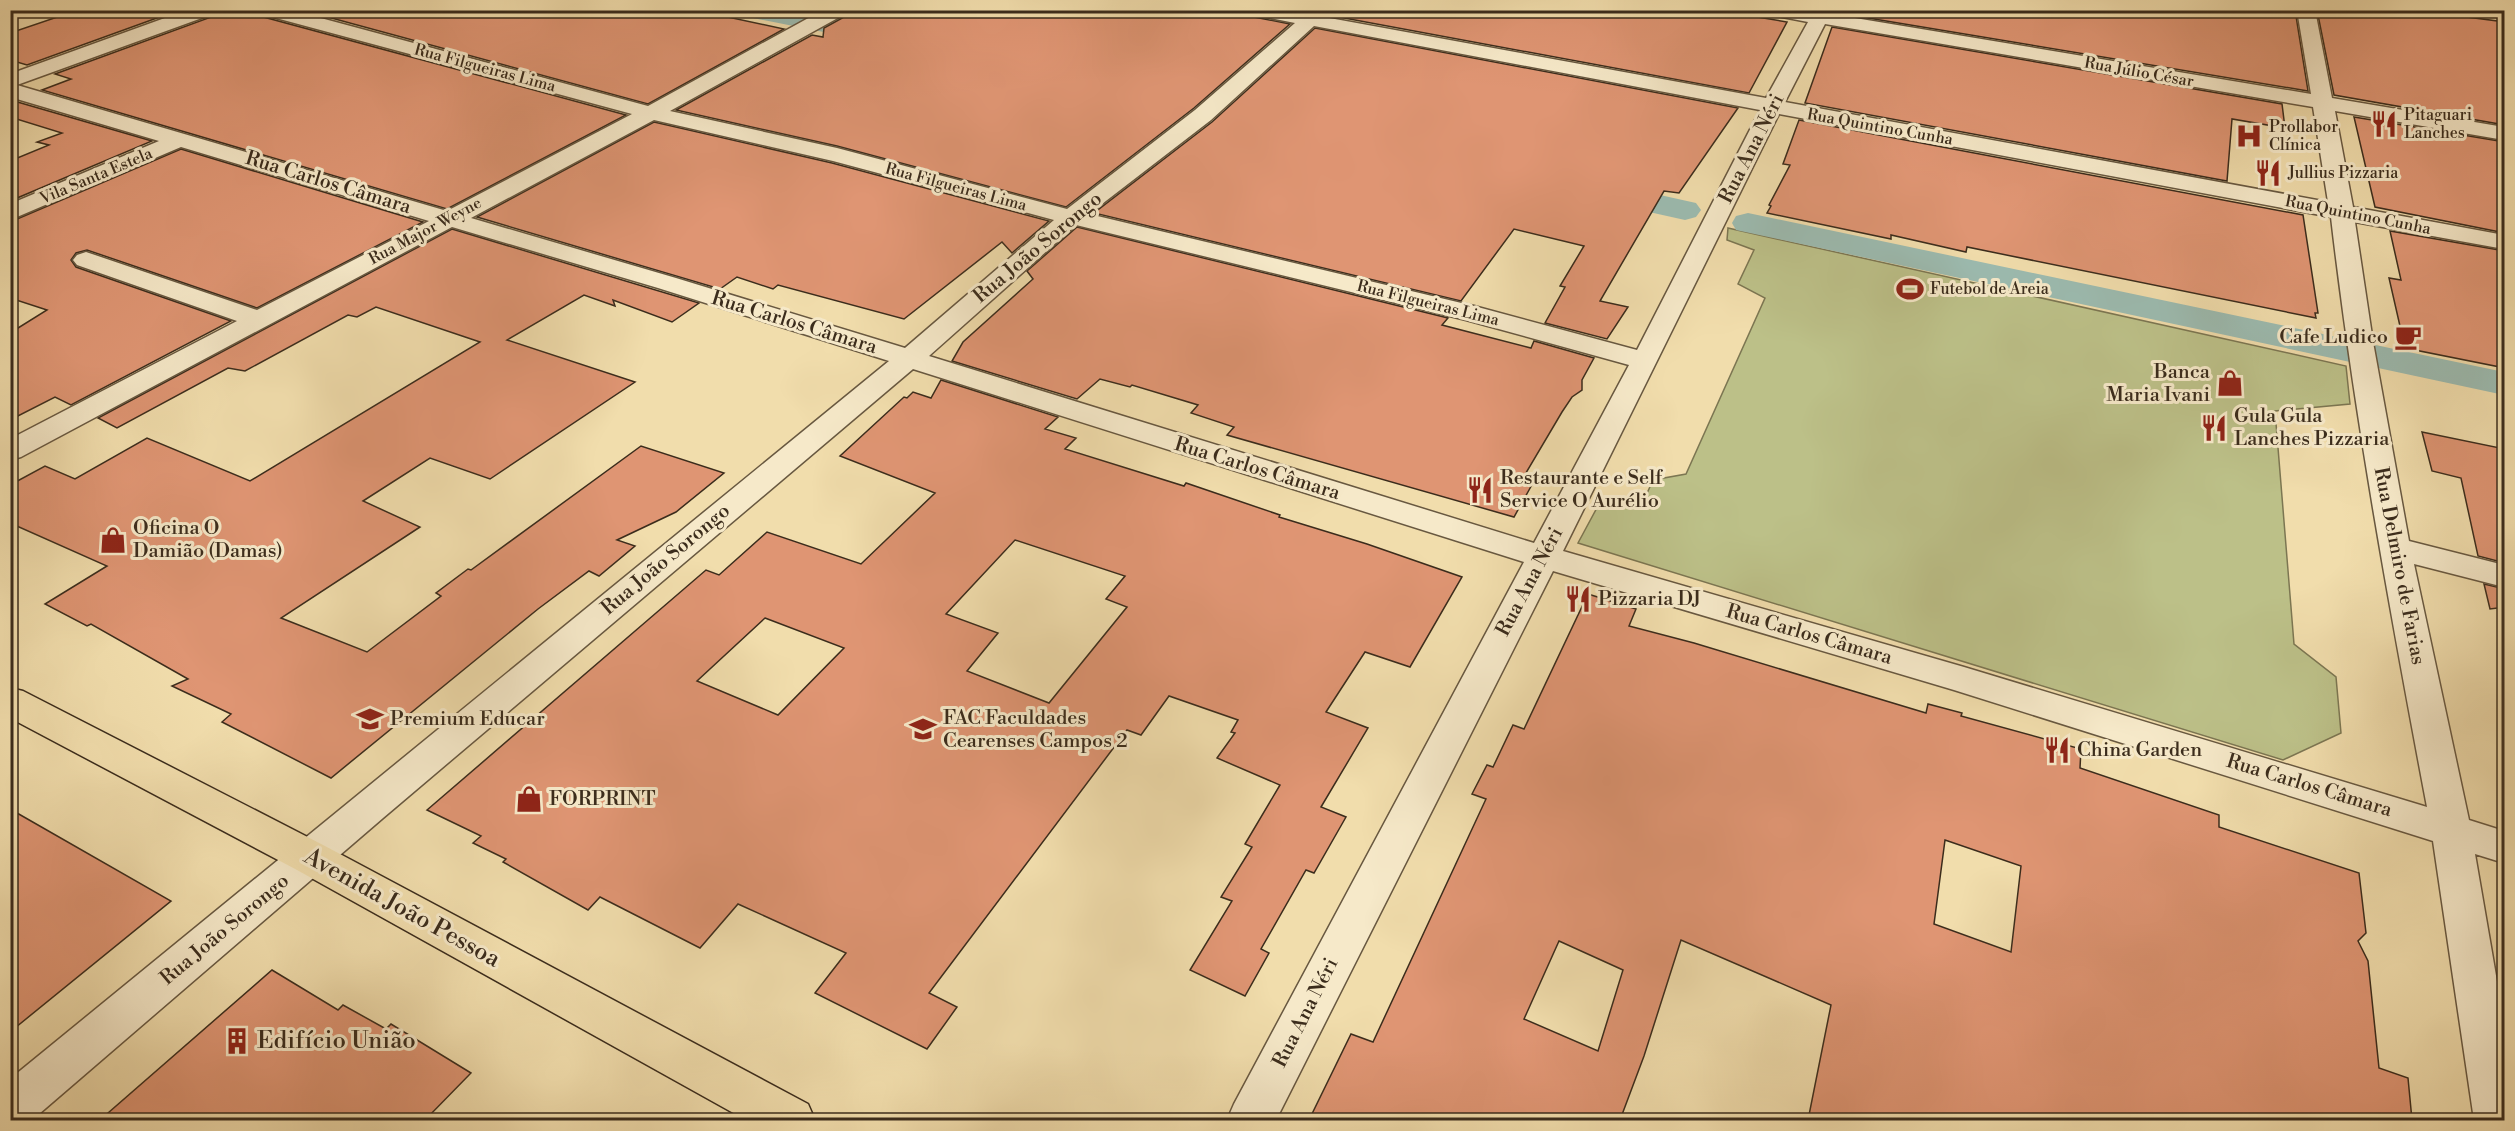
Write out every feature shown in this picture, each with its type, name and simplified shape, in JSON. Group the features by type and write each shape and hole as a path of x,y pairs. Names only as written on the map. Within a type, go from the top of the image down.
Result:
{"main road":[{"name":"Avenida João Pessoa","path":"10,701 311,858 791,1120"}],"street":[{"path":"10,81 206,10"},
{"name":"Rua Filgueiras Lima","path":"268,10 651,113 837,155 1071,217 1451,308 1645,361"},
{"name":"Rua Quintino Cunha","path":"1257,10 1316,15 1774,107 2505,242"},
{"name":"Rua Júlio César","path":"1773,10 1822,14 2505,133"},
{"name":"Rua Delmiro de Farias","path":"2306,10 2342,212 2362,354 2394,548 2451,830 2498,1120"},
{"name":"Rua Ana Néri","path":"1251,1120 1645,361 1794,63 1822,14"},
{"name":"Rua João Sorongo","path":"10,1109 369,807 910,358 1071,217 1210,108 1316,15"},
{"name":"Rua Major Weyne","path":"10,451 651,113 822,19"},
{"name":"Rua Carlos Câmara","path":"10,90 182,139 910,358 1543,557 1964,680 2505,847"},
{"name":"Vila Santa Estela","path":"10,213 182,139"},
{"path":"86,260 258,320"},
{"path":"2394,548 2505,576"}],"green space":[{"path":"1728,228 2346,366 2350,404 2275,411 2294,644 2336,677 2341,733 2283,760 1578,543 1599,504 1640,509 1653,480 1686,474 1765,298 1738,284 1754,250 1727,240"}],"building":[{"path":"78,10 179,10 27,65 10,60 10,33"},
{"path":"217,10 257,10 260,16 626,115 447,209 42,90 71,79 55,74 214,16"},
{"path":"302,10 695,10 784,29 648,104"},
{"path":"849,10 1245,10 1249,16 1290,24 1194,108 1066,207 837,146 676,110 812,35 823,37 824,28 846,16"},
{"path":"1332,10 1715,10 1787,22 1749,93 1328,15"},
{"path":"1838,10 2295,10 2308,91 1838,13"},
{"path":"2317,10 2395,10 2429,15 2428,12 2505,22 2505,96 2502,96 2505,103 2505,125 2334,95"},
{"path":"1832,27 2282,104 2285,128 2232,119 2227,181 1805,103"},
{"path":"1315,28 1738,108 1679,193 1664,191 1600,301 1628,307 1607,339 1545,323 1565,287 1560,286 1584,246 1514,229 1461,301 1094,213 1212,122"},
{"path":"14,101 152,141 10,201 10,161 49,145 37,142 62,133 10,117 10,102"},
{"path":"2354,117 2505,142 2505,233 2375,207"},
{"path":"1799,120 2303,215 2318,313 2315,313 2316,318 1967,247 1966,252 1891,235 1891,239 1767,213 1790,165 1783,164"},
{"path":"654,122 832,163 1049,221 1012,253 1002,242 904,319 778,285 773,289 737,277 720,289 477,217"},
{"path":"181,149 423,222 257,308 87,250 76,253 71,260 76,267 231,321 71,405 55,397 10,420 10,333 47,310 10,298 10,222"},
{"path":"1077,227 1448,318 1442,325 1531,348 1534,341 1594,358 1582,380 1582,390 1572,397 1523,478 1534,481 1514,517 1227,435 1234,427 1191,413 1198,405 1132,385 1130,387 1100,379 1077,399 952,361 963,342 1033,279 1027,271"},
{"path":"452,229 699,303 672,322 613,300 615,306 584,295 507,340 635,382 490,479 430,458 363,501 420,527 281,618 367,652 441,596 436,593 641,446 724,473 676,512 617,540 635,546 599,576 589,571 538,609 331,778 222,722 231,714 172,686 188,679 91,624 87,626 45,604 107,566 10,523 10,485 45,466 75,479 147,438 250,481 480,342 376,307 357,317 348,315 245,371 228,368 117,428 98,418"},
{"path":"2390,231 2505,251 2505,368 2405,348 2389,278 2401,280"},
{"path":"941,380 1058,417 1045,429 1076,438 1065,449 1184,486 1186,483 1280,515 1279,517 1462,577 1410,667 1365,652 1326,712 1368,728 1321,807 1346,817 1314,873 1306,870 1261,949 1269,953 1245,996 1190,970 1232,901 1221,897 1252,847 1245,844 1280,785 1217,758 1235,733 1231,732 1238,720 1169,696 1141,735 1127,730 929,993 957,1007 927,1049 815,993 846,953 738,904 700,948 600,897 588,910 503,862 506,859 473,843 481,836 427,810 706,570 719,575 767,532 861,564 935,493 840,456 904,397 907,398 913,392 931,398","holes":["1015,540 1125,576 1106,599 1127,607 1049,703 967,671 998,633 946,614","765,618 844,648 778,715 697,681"]},
{"path":"2422,432 2505,449 2505,563 2478,556 2461,478 2432,471"},
{"path":"2484,584 2505,589 2505,607 2490,609"},
{"path":"1588,594 1636,609 1629,626 1694,643 1926,713 1928,704 1962,713 1961,716 2081,749 2080,768 2219,815 2219,827 2359,873 2366,933 2358,941 2368,961 2379,1068 2408,1078 2412,1120 1808,1120 1831,1005 1681,940 1644,1056 1620,1120 1309,1120 1351,1034 1373,1042 1486,799 1472,794 1487,765 1493,767 1513,725 1524,729","holes":["1945,840 2021,866 2011,952 1934,924","1559,941 1623,970 1598,1051 1524,1019"]},
{"path":"10,809 171,901 10,1032"},
{"path":"272,970 338,1010 343,1005 386,1029 391,1024 471,1073 425,1120 100,1120"}],"waterway":[{"path":"753,10 889,37"},
{"path":"1597,191 1685,210"},
{"path":"1748,223 2504,384"}],"place":[{"name":"Pitaguari Lanches","path":"2384,124"},
{"name":"Prollabor Clínica","path":"2249,136"},
{"name":"Jullius Pizzaria","path":"2268,173"},
{"name":"Futebol de Areia","path":"1910,289"},
{"name":"Cafe Ludico","path":"2408,337"},
{"name":"Banca Maria Ivani","path":"2230,383"},
{"name":"Gula Gula Lanches Pizzaria","path":"2214,428"},
{"name":"Restaurante e Self Service O Aurélio","path":"1480,490"},
{"name":"Oficina O Damião (Damas)","path":"113,540"},
{"name":"Pizzaria DJ","path":"1578,599"},
{"name":"Premium Educar","path":"370,719"},
{"name":"FAC Faculdades Cearenses Campos 2","path":"923,729"},
{"name":"China Garden","path":"2057,750"},
{"name":"FORPRINT","path":"529,799"},
{"name":"Edifício União","path":"237,1041"}]}
